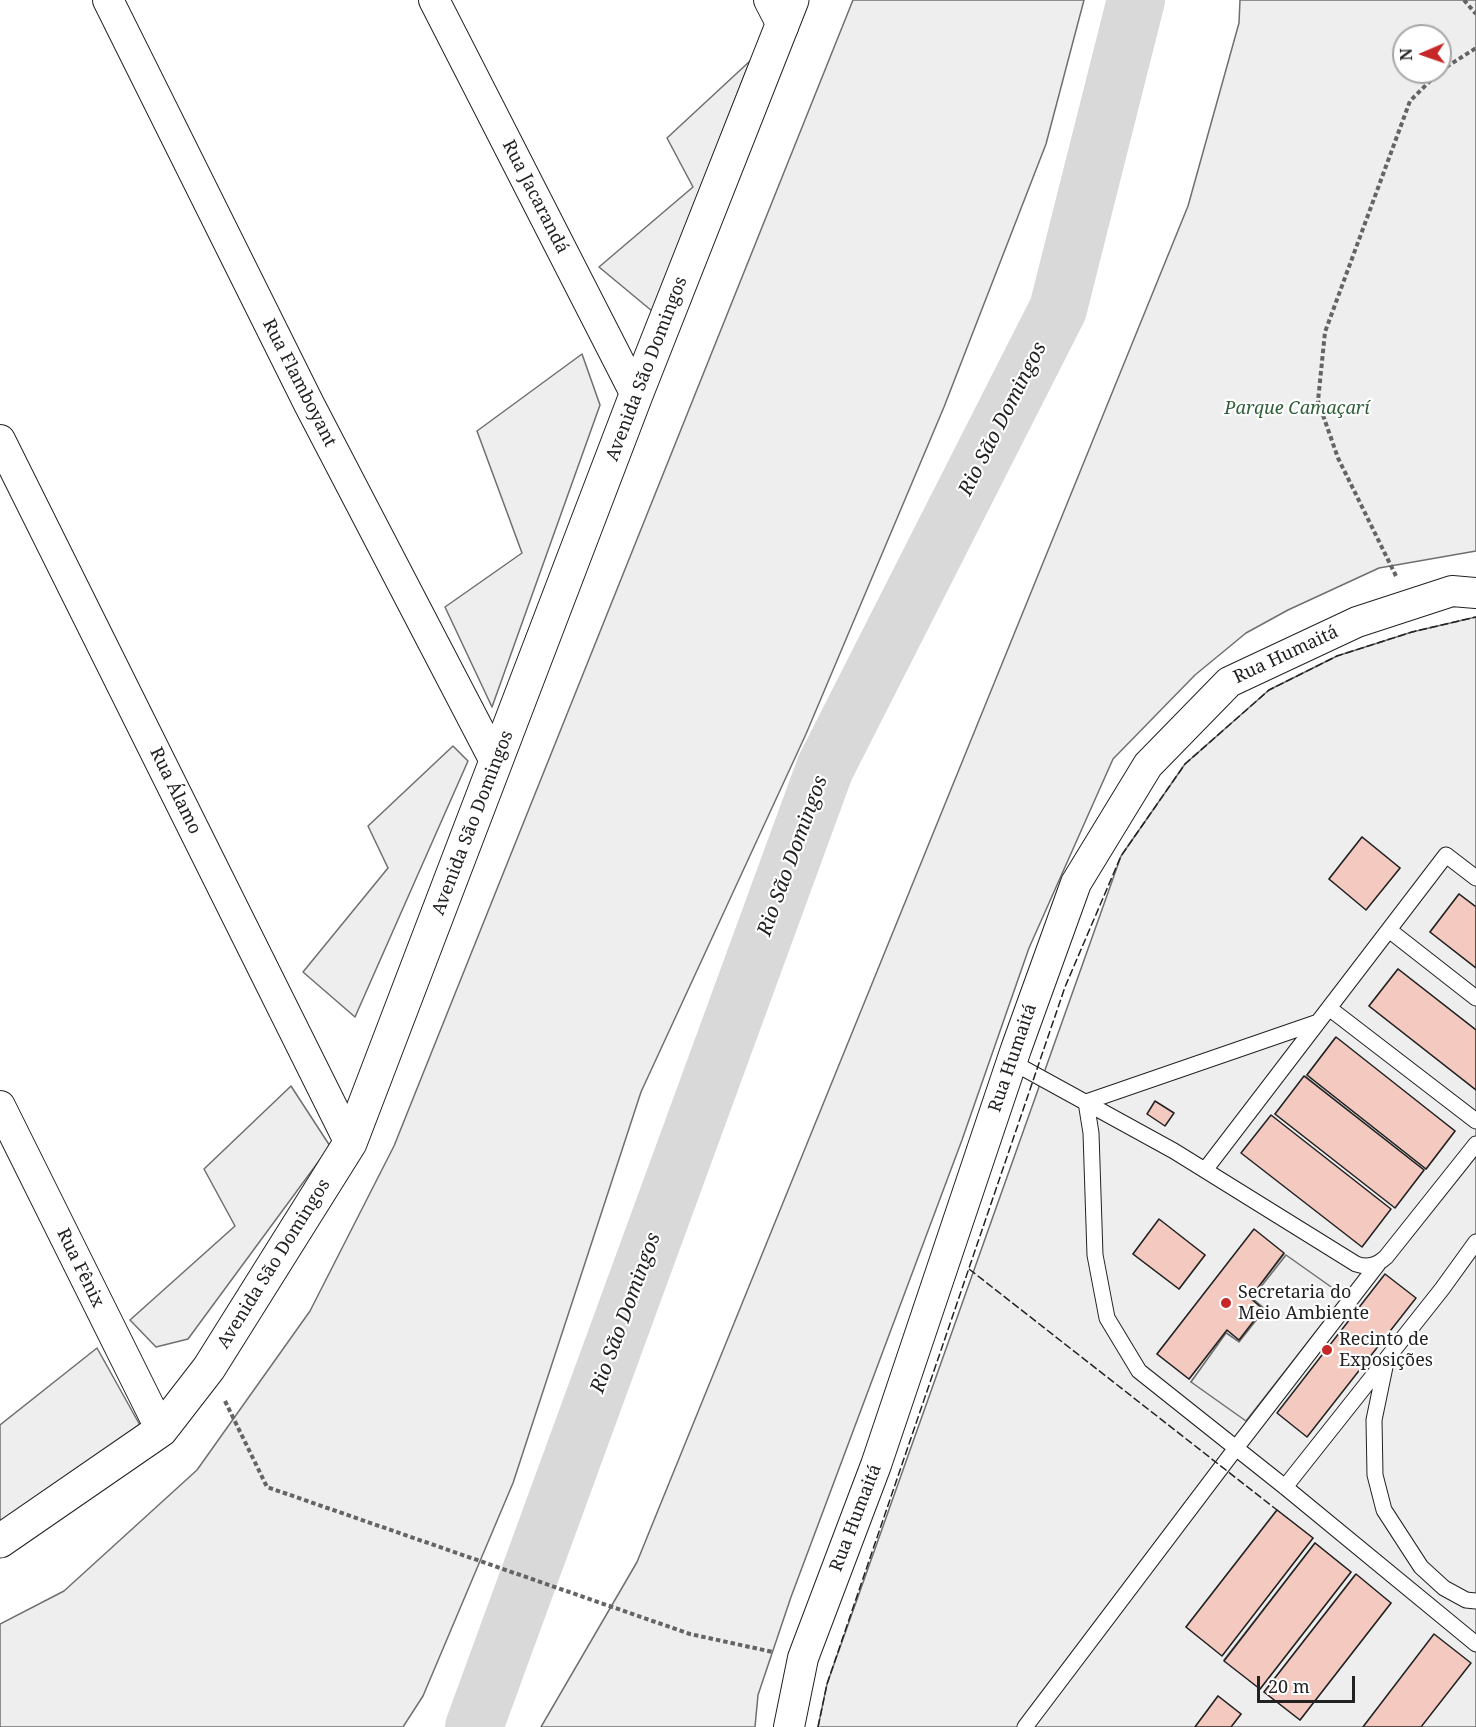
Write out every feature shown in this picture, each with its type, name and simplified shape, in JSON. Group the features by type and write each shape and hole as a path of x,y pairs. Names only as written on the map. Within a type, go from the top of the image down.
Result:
{"street":[{"name":"Rua Flamboyant","path":"108,0 309,405 496,763"},
{"name":"Rua Jacarandá","path":"434,0 636,395"},
{"name":"Avenida São Domingos","path":"0,1541 161,1430 209,1368 350,1143 781,9"},
{"name":"Rua Álamo","path":"0,440 350,1143"},
{"name":"Rua Humaitá","path":"789,1727 802,1658 876,1465 1012,1062 1076,883 1148,765 1229,682 1357,622 1452,591 1476,593"},
{"name":"Rua Fênix","path":"0,1106 161,1430"}],"lane":[{"path":"1205,1170 1446,855 1476,878"},
{"path":"1389,930 1476,998"},
{"path":"1329,1008 1476,1121"},
{"path":"1086,1102 1318,1023"},
{"path":"1012,1062 1174,1150 1356,1264 1364,1267 1378,1264"},
{"path":"1086,1102 1091,1133 1095,1255 1107,1318 1139,1371 1285,1486 1476,1644"},
{"path":"1025,1727 1378,1264 1476,1144"},
{"path":"1285,1486 1476,1242"},
{"path":"1387,1358 1374,1420 1375,1475 1384,1510 1420,1567 1444,1588 1466,1600 1476,1601"}],"path":[{"path":"1464,0 1476,14"},
{"path":"1452,64 1476,48"},
{"path":"1410,604 1338,458 1318,401 1325,332 1410,101 1427,84"},
{"path":"209,1368 267,1487 690,1634 802,1658"}],"green space":[{"path":"853,0 1084,0 1046,144 944,407 806,734 641,1092 513,1483 423,1696 403,1727 0,1727 0,1624 64,1591 197,1470 310,1311 394,1146"},
{"name":"Parque Camaçarí","path":"1240,0 1476,0 1476,551 1379,568 1288,610 1246,633 1195,675 1113,759 1029,948 962,1140 791,1597 758,1695 755,1727 541,1727 637,1562 1188,206 1239,23"},
{"path":"750,61 652,311 599,267 693,187 667,138"},
{"path":"582,354 600,405 492,707 445,607 522,553 477,431"},
{"path":"1476,617 1476,907 1459,894 1430,932 1476,968 1476,1030 1398,969 1369,1006 1476,1090 1476,1727 1421,1727 1434,1635 1363,1727 1231,1727 1241,1714 1218,1696 1195,1727 818,1727 827,1684 1121,856 1185,764 1269,690 1337,656 1412,632","holes":["1362,837 1400,868 1366,909 1329,879","1335,1038 1455,1131 1426,1169 1307,1075","1305,1076 1424,1170 1395,1207 1275,1114","1159,1220 1205,1255 1179,1289 1133,1254","1254,1230 1284,1254 1250,1298 1263,1309 1239,1340 1227,1330 1189,1379 1157,1354","1343,1296 1191,1382 1227,1333 1239,1342 1265,1309 1252,1298","1277,1510 1313,1538 1222,1655 1186,1627","1315,1543 1351,1572 1260,1689 1224,1660","1355,1575 1391,1603 1300,1720 1264,1692"]},
{"path":"453,746 468,761 355,1017 303,972 388,868 368,826"},
{"path":"291,1086 330,1146 188,1339 156,1347 130,1320 235,1226 204,1169"},
{"path":"97,1348 141,1427 0,1528 0,1425"}],"shaded area":[{"path":"1286,1255 1344,1296 1246,1421 1191,1382 1226,1333 1239,1342 1265,1309 1252,1298"}],"building":[{"path":"1362,837 1400,868 1366,910 1329,879"},
{"path":"1459,894 1476,907 1476,968 1430,932"},
{"path":"1398,969 1476,1030 1476,1090 1369,1006"},
{"path":"1336,1037 1455,1131 1426,1169 1307,1075"},
{"path":"1304,1076 1424,1170 1395,1208 1275,1114"},
{"path":"1155,1101 1174,1113 1165,1126 1147,1114"},
{"path":"1271,1115 1391,1209 1362,1247 1241,1153"},
{"path":"1159,1219 1205,1255 1179,1289 1133,1254"},
{"name":"Secretaria do Meio Ambiente","path":"1254,1229 1284,1253 1250,1298 1263,1309 1239,1340 1227,1330 1189,1379 1157,1354"},
{"path":"1385,1274 1416,1298 1307,1437 1277,1413"},
{"path":"1277,1510 1313,1538 1222,1656 1186,1627"},
{"path":"1315,1543 1351,1572 1260,1689 1224,1661"},
{"path":"1356,1574 1391,1603 1300,1720 1264,1692"},
{"path":"1434,1634 1471,1663 1421,1727 1363,1727"},
{"path":"1218,1696 1241,1714 1231,1727 1195,1727"}],"waterway":[{"name":"Rio São Domingos","path":"474,1727 825,768 1058,309 1136,0"}],"fence":[{"path":"818,1727 827,1684 1065,987 1121,856 1185,764 1269,690 1337,656 1412,632 1476,617"},
{"path":"969,1269 1277,1510"}],"place":[{"name":"Secretaria do Meio Ambiente","path":"1226,1303"},
{"name":"Recinto de Exposições","path":"1327,1350"}]}
